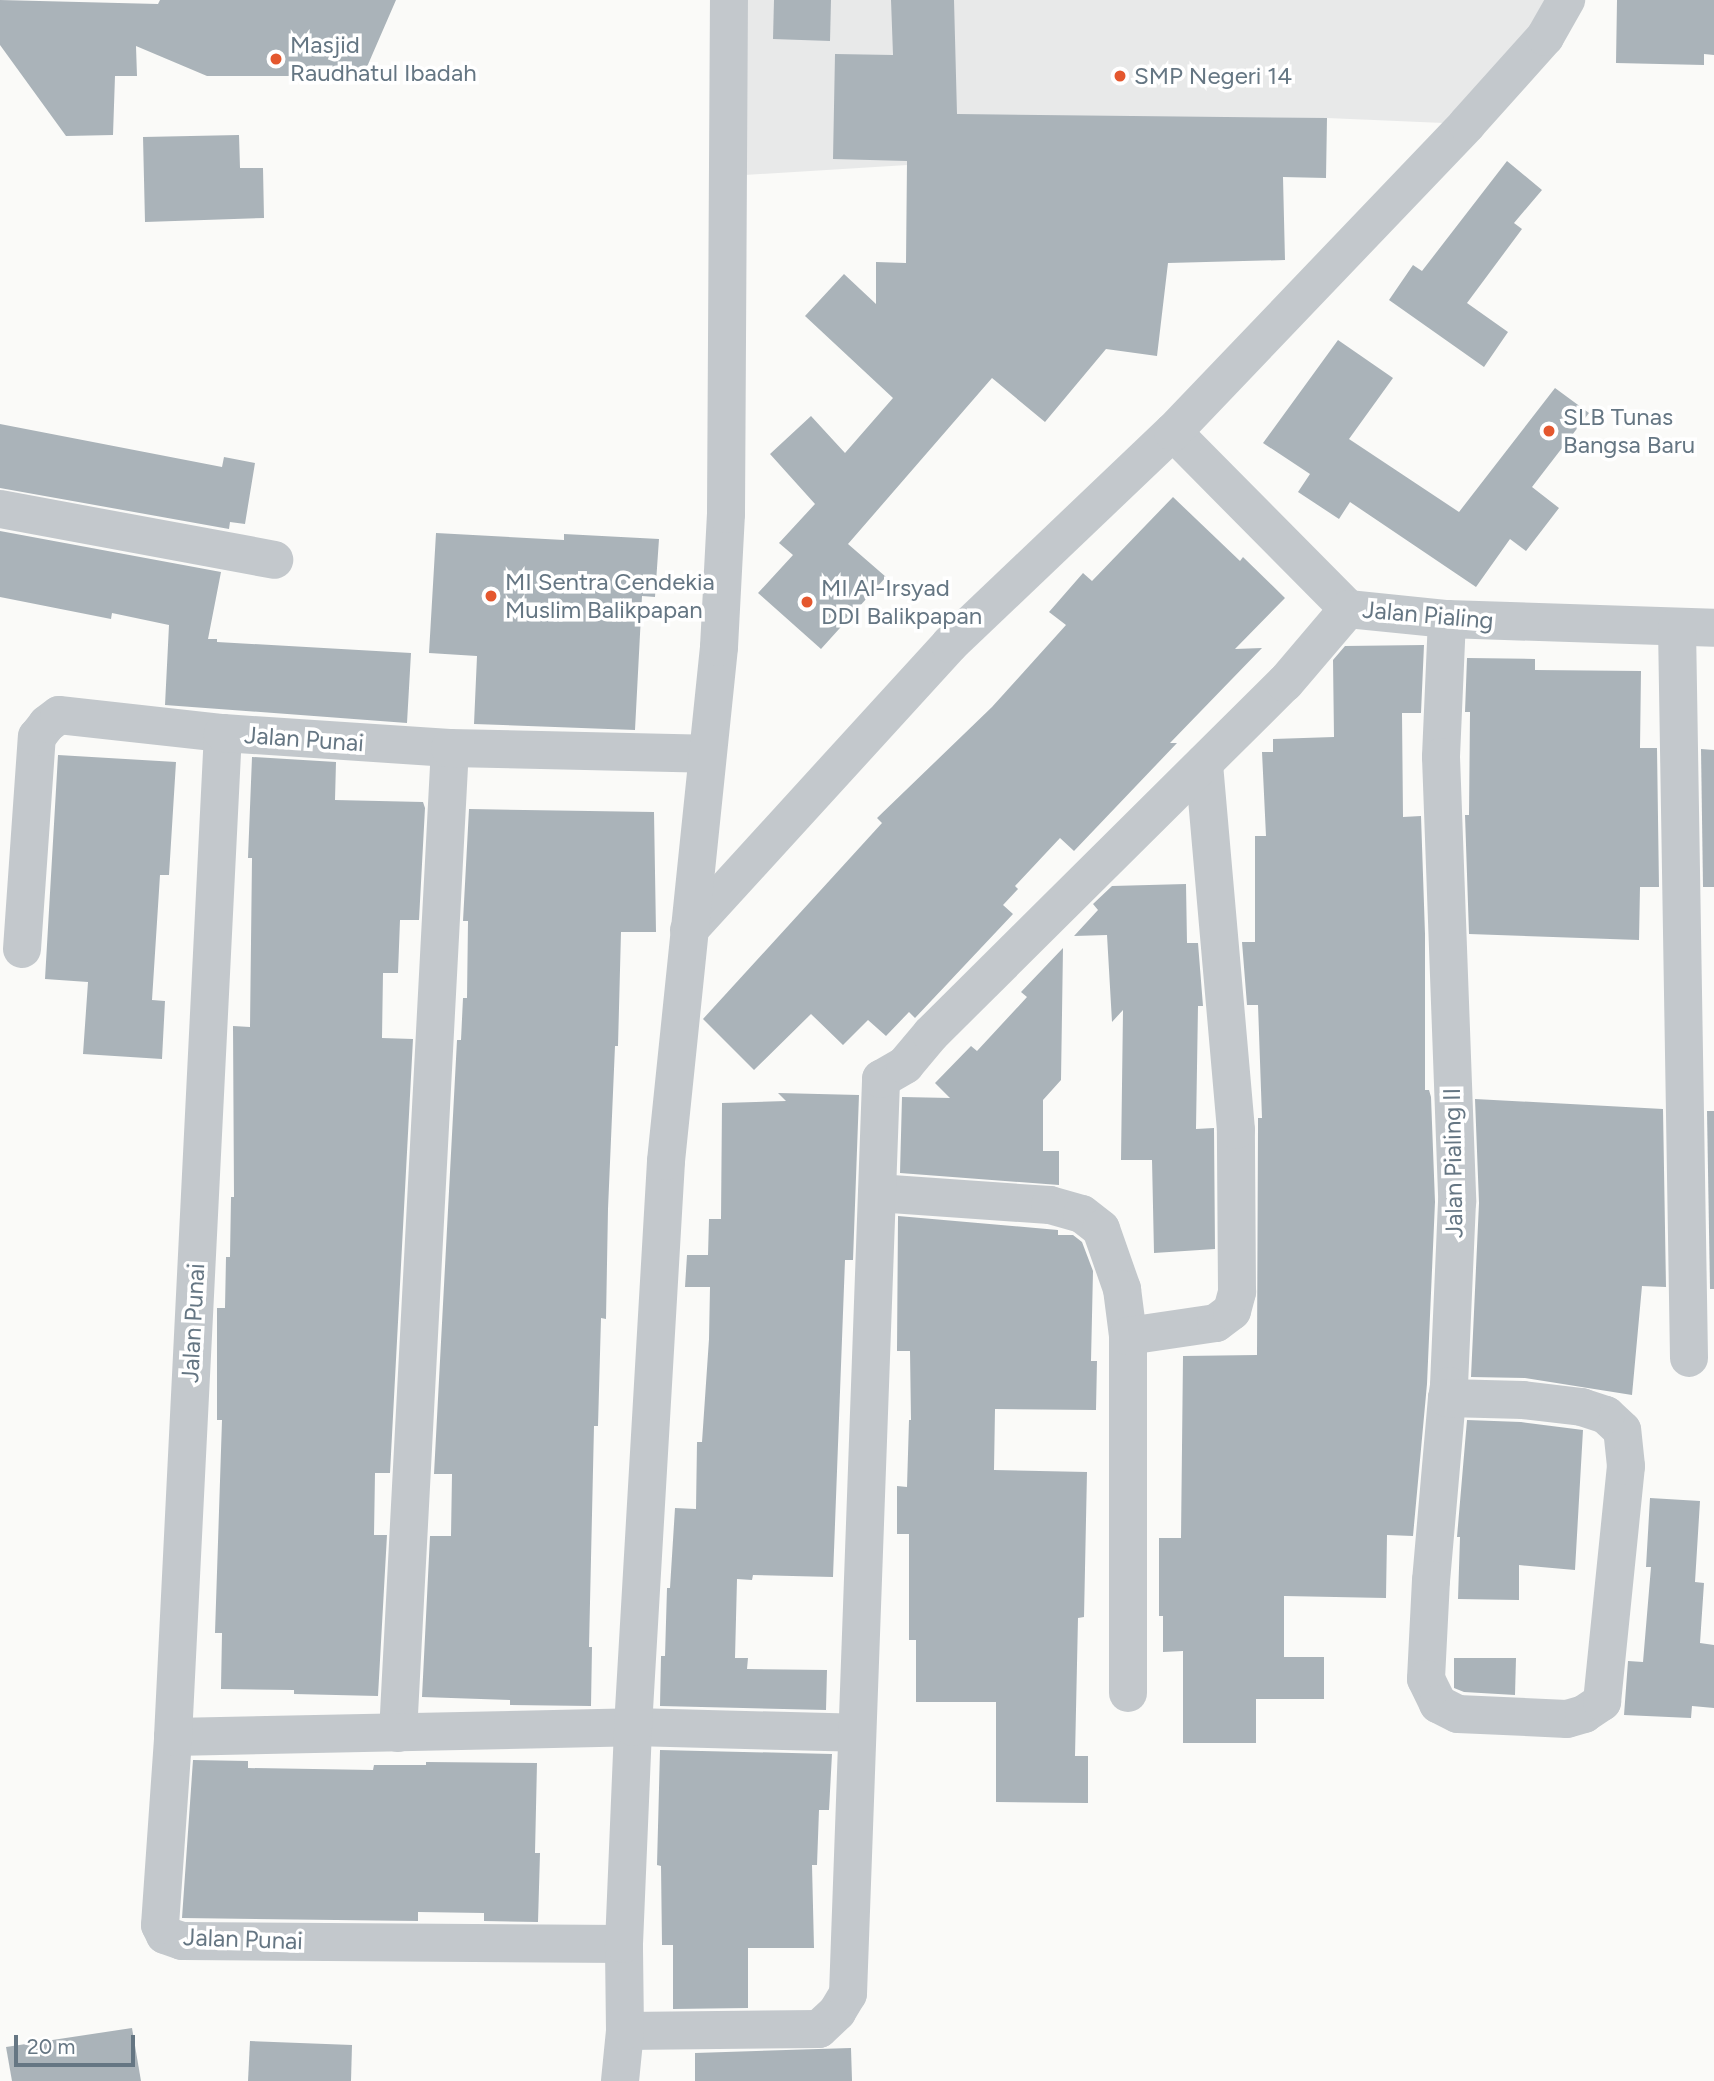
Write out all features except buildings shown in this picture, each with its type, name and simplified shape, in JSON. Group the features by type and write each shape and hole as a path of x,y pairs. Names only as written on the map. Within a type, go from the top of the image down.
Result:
{"street":[{"path":"620,2081 625,2031 624,1944 633,1727 666,1161 719,647 726,514 729,0"},
{"path":"689,930 950,644 1173,432 1494,95 1545,37 1566,0"},
{"name":"Jalan Pialing","path":"1173,432 1348,609 1447,619 1714,628"},
{"path":"0,509 274,560"},
{"path":"625,2031 819,2029 837,2012 848,1994 881,1079 905,1065 931,1034 1285,682 1348,609"},
{"name":"Jalan Pialing II","path":"1447,619 1441,757 1457,1202 1447,1398 1431,1580 1426,1679 1438,1704 1458,1714 1567,1720 1584,1714 1602,1702 1627,1450 1622,1430 1606,1415 1582,1407 1523,1400 1447,1398"},
{"path":"1677,627 1689,1358"},
{"path":"22,949 37,737 47,724 59,715 223,733"},
{"name":"Jalan Punai","path":"624,1944 182,1941 165,1935 160,1925 173,1737 223,733 450,748 706,754"},
{"path":"398,1733 450,748"},
{"path":"1128,1336 1216,1323 1232,1311 1237,1292 1236,1130 1204,763"},
{"path":"877,1193 1050,1205 1082,1214 1101,1229 1122,1289 1128,1336 1128,1693"},
{"path":"173,1737 633,1727 857,1734"}],"shaded area":[{"name":"SMP Negeri 14","path":"732,0 1553,0 1467,124 1327,118 972,161 729,176"}],"place":[{"name":"Masjid Raudhatul Ibadah","path":"276,59"},
{"name":"SMP Negeri 14","path":"1120,76"},
{"name":"SLB Tunas Bangsa Baru","path":"1549,431"},
{"name":"MI Sentra Cendekia Muslim Balikpapan","path":"491,596"},
{"name":"MI Al-Irsyad DDI Balikpapan","path":"807,602"}]}
